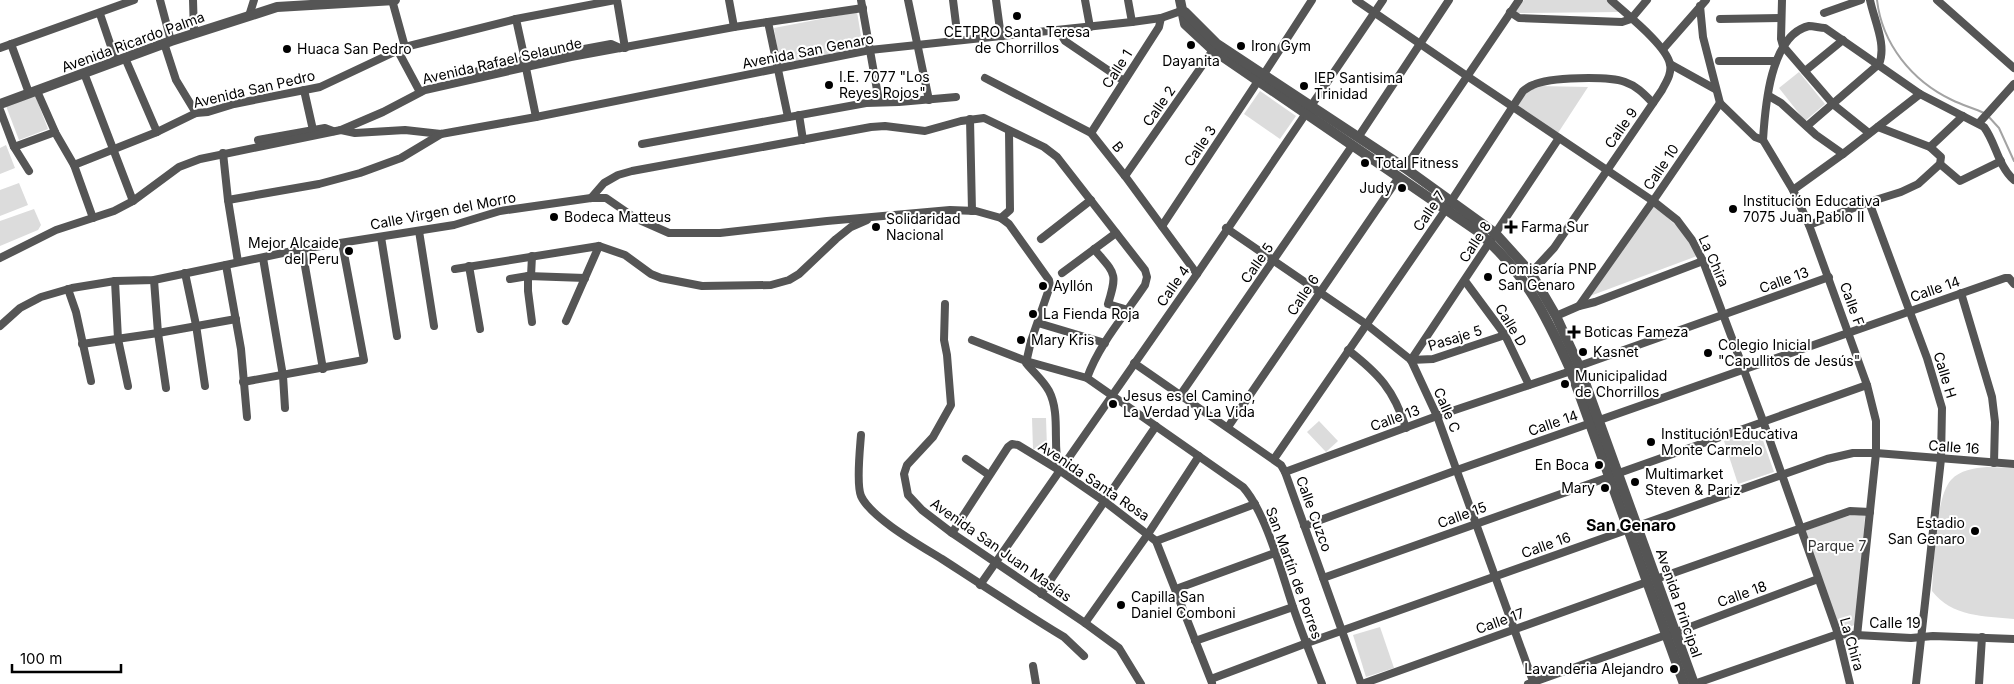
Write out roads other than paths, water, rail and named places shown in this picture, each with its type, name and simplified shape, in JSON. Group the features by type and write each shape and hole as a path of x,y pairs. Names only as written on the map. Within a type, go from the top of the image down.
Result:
{"street":[{"path":"0,48 100,14 134,0"},
{"path":"160,0 176,80 196,114"},
{"path":"193,0 194,34"},
{"path":"250,16 254,0"},
{"path":"393,0 401,49 420,92"},
{"name":"Avenida Ricardo Palma","path":"0,104 168,42 277,7 393,0"},
{"path":"616,0 623,48"},
{"name":"Avenida San Pedro","path":"74,165 157,132 196,114 320,87 401,49 516,20 616,0"},
{"path":"729,0 734,27"},
{"path":"908,0 929,100"},
{"path":"953,0 958,40"},
{"path":"996,0 1001,37"},
{"path":"1085,0 1090,27"},
{"path":"1128,0 1132,22"},
{"name":"Calle 3","path":"1162,226 1312,0"},
{"name":"La Chira","path":"1356,0 1513,108 1654,201 1678,220 1692,240 1703,261 1724,315 1838,634 1850,684"},
{"name":"Calle 4","path":"980,584 996,564 1197,274 1226,228 1383,0"},
{"path":"1359,136 1450,0"},
{"path":"1405,168 1519,0"},
{"path":"1611,0 1663,49 1670,64 1715,89"},
{"path":"1510,12 1519,18 1622,22 1632,19 1648,0"},
{"path":"1782,0 1781,39 1783,46 1834,105 1870,133"},
{"path":"1824,13 1861,0"},
{"path":"1806,126 1834,105 1879,64 1882,55 1881,45 1870,0"},
{"path":"1937,0 2014,68"},
{"path":"1663,49 1703,3"},
{"path":"1703,3 1703,37 1720,103"},
{"path":"862,4 879,102"},
{"name":"Avenida Rafael Selaunde","path":"0,258 56,230 114,211 133,201 179,167 200,158 338,131 383,112 420,92 525,64 862,4"},
{"name":"Avenida San Genaro","path":"441,134 778,70 870,50 1059,31 1161,18 1180,5"},
{"name":"Avenida Principal","path":"1180,5 1217,44 1261,78"},
{"name":"Avenida Principal","path":"1180,5 1184,24 1213,50 1261,78 1308,109 1359,136 1405,168 1493,238 1531,273 1556,316 1652,580 1684,684"},
{"path":"100,14 120,59 157,132"},
{"name":"Calle 1","path":"1091,133 1159,27 1161,18"},
{"path":"1720,19 1782,18"},
{"path":"516,20 536,117"},
{"path":"768,22 788,117"},
{"path":"1763,140 1768,96 1776,61 1783,46 1795,33 1810,26 1825,28 1920,94 1979,123 1990,134 2007,174 2014,180"},
{"path":"1059,31 1065,41 1124,81"},
{"path":"1805,71 1843,40"},
{"path":"11,44 33,92 74,165 92,218"},
{"name":"Calle 2","path":"1125,176 1213,50"},
{"path":"1720,61 1776,61"},
{"path":"475,72 525,64"},
{"name":"Calle 9","path":"1531,273 1554,248 1653,103 1670,76 1670,64"},
{"path":"84,73 133,201"},
{"name":"Calle 7","path":"1274,459 1449,204 1523,91 1533,84 1594,77 1624,82 1639,89 1653,103"},
{"name":"B","path":"985,78 1091,133 1197,274"},
{"path":"1979,123 2014,84"},
{"path":"304,90 313,130"},
{"path":"1793,190 1920,94"},
{"path":"1768,96 1781,103 1806,126 1843,154"},
{"path":"642,144 879,102 956,97"},
{"name":"Calle F","path":"1720,103 1756,137 1763,140 1793,190 1829,277 1867,385 1876,421 1876,453 1857,636"},
{"name":"Calle 10","path":"1579,306 1654,201 1720,103"},
{"name":"Avenida Principal","path":"1308,109 1352,146 1399,177 1449,204"},
{"path":"0,110 14,147 29,171"},
{"path":"799,115 803,140"},
{"path":"1930,147 1963,116"},
{"path":"591,198 604,183 632,170 885,126 925,131 970,119 984,118 1044,147 1056,157 1145,270 1147,277 1145,285 1092,363 1087,378"},
{"path":"970,119 972,211"},
{"path":"1809,225 1901,192 1918,184 1940,164 1941,157 1930,147 1878,127"},
{"path":"258,140 328,128 356,133 405,130 441,134"},
{"path":"1001,218 1010,210 1009,131"},
{"path":"14,147 55,132"},
{"path":"228,200 319,184 360,173 401,158 441,134"},
{"name":"Calle 8","path":"1411,360 1559,138"},
{"name":"Calle 5","path":"1181,394 1352,146"},
{"path":"223,153 238,262"},
{"path":"1940,164 1960,181 2001,161"},
{"name":"Calle 6","path":"1228,427 1399,177"},
{"name":"Calle Virgen del Morro","path":"0,326 20,308 41,297 68,289 115,281 154,280 302,250 454,225 500,211 591,198 606,198 635,218 669,233 720,232 872,217"},
{"path":"1041,239 1091,200"},
{"name":"Calle H","path":"1869,202 1930,367 1942,408 1941,459 1916,684"},
{"path":"454,269 599,246 625,255 651,274 662,278 702,286 770,285 789,280 799,274 851,227 872,217 950,210 972,211 1001,218 1009,224 1049,280 1049,292 1026,360 1028,366 1042,380 1054,406 1057,460 1060,470"},
{"name":"Calle C","path":"1226,228 1366,324 1411,360 1437,416 1496,576 1532,683"},
{"path":"419,231 434,326"},
{"path":"1062,273 1116,232"},
{"path":"381,237 397,336"},
{"name":"Avenida Principal","path":"1493,238 1526,283 1575,368"},
{"path":"243,382 323,369 364,360 342,243"},
{"path":"566,321 599,246"},
{"path":"1094,249 1114,272 1114,285 1108,304 1128,310"},
{"path":"302,250 323,369"},
{"path":"532,256 528,291 532,322"},
{"path":"263,258 283,376 285,408"},
{"path":"1556,316 1703,261"},
{"path":"226,265 241,349 246,418"},
{"path":"469,266 480,329"},
{"path":"185,273 196,325 205,386"},
{"path":"510,279 530,276 585,278"},
{"name":"Calle 13","path":"1286,472 1437,416 1529,385 1829,277"},
{"path":"154,280 158,333 166,388"},
{"name":"Calle D","path":"1465,280 1505,335 1529,385"},
{"path":"115,281 118,339 128,386"},
{"name":"Calle 14","path":"1304,526 1848,332 1961,293 2012,281"},
{"path":"68,289 76,312 91,381"},
{"path":"1961,293 1992,397 1995,422 1994,462"},
{"name":"Avenida San Juan Masías","path":"945,304 944,340 951,404 933,437 908,465 904,474 908,494 914,503 952,533 1119,648 1141,684"},
{"path":"82,344 158,333 236,318"},
{"path":"1038,323 1105,343"},
{"name":"Pasaje 5","path":"1411,360 1433,359 1505,335"},
{"name":"San Martín de Porres","path":"972,340 1026,360 1087,378 1243,487 1255,504 1275,553 1322,684"},
{"path":"1348,350 1380,376 1393,396 1406,428"},
{"name":"Calle Cuzco","path":"1134,363 1274,459 1286,472 1361,684"},
{"name":"Calle 15","path":"1323,578 1867,385"},
{"path":"1041,594 1156,426"},
{"path":"861,435 860,493 879,515 909,538 1064,637 1084,656"},
{"name":"Avenida Santa Rosa","path":"989,475 1008,448 1012,444 1018,445 1060,470 1156,541 1212,682"},
{"name":"Calle 16","path":"1212,682 1307,643 1827,459 1853,453 1876,453 2014,464"},
{"path":"1085,623 1200,456"},
{"path":"952,533 989,475 966,459"},
{"path":"1156,541 1255,504"},
{"name":"Calle 17","path":"1361,684 1850,511 1870,512"},
{"path":"1176,589 1275,553"},
{"name":"Calle 18","path":"1532,683 1818,579"},
{"path":"1195,641 1293,607"},
{"name":"Avenida Principal","path":"1670,634 1694,684"},
{"name":"Calle 19","path":"1694,684 1838,634 2014,639"},
{"path":"1979,684 1982,637"},
{"path":"1033,666 1036,684"}],"waterway":[{"path":"1877,0 1885,32 1892,46 1912,72 1937,92 1984,113"},
{"path":"1988,116 1999,128 2014,161"}],"place":[{"name":"CETPRO Santa Teresa de Chorrillos","path":"1017,16"},
{"name":"Dayanita","path":"1191,45"},
{"name":"Iron Gym","path":"1241,46"},
{"name":"Huaca San Pedro","path":"287,49"},
{"name":"I.E. 7077 \"Los Reyes Rojos\"","path":"829,85"},
{"name":"IEP Santisima Trinidad","path":"1304,86"},
{"name":"Total Fitness","path":"1365,163"},
{"name":"Judy","path":"1402,188"},
{"name":"Institución Educativa 7075 Juan Pablo II","path":"1733,209"},
{"name":"Bodeca Matteus","path":"554,217"},
{"name":"Solidaridad Nacional","path":"876,227"},
{"name":"Farma Sur","path":"1511,227"},
{"name":"Mejor Alcaide del Peru","path":"349,251"},
{"name":"Comisaría PNP San Genaro","path":"1488,277"},
{"name":"Ayllón","path":"1043,286"},
{"name":"La Fienda Roja","path":"1033,314"},
{"name":"Boticas Fameza","path":"1574,332"},
{"name":"Mary Kris","path":"1021,340"},
{"name":"Kasnet","path":"1583,352"},
{"name":"Colegio Inicial \"Capullitos de Jesús\"","path":"1708,353"},
{"name":"Municipalidad de Chorrillos","path":"1565,384"},
{"name":"Jesus es el Camino, La Verdad y La Vida","path":"1113,404"},
{"name":"Institución Educativa Monte Carmelo","path":"1651,442"},
{"name":"En Boca","path":"1599,465"},
{"name":"Multimarket Steven & Pariz","path":"1635,482"},
{"name":"Mary","path":"1605,488"},
{"name":"Estadio San Genaro","path":"1975,531"},
{"name":"Capilla San Daniel Comboni","path":"1121,605"},
{"name":"Lavanderia Alejandro","path":"1674,669"}],"district":[{"name":"San Genaro","path":"1631,525"}],"park label":[{"name":"Parque 7","path":"1837,546"}]}
